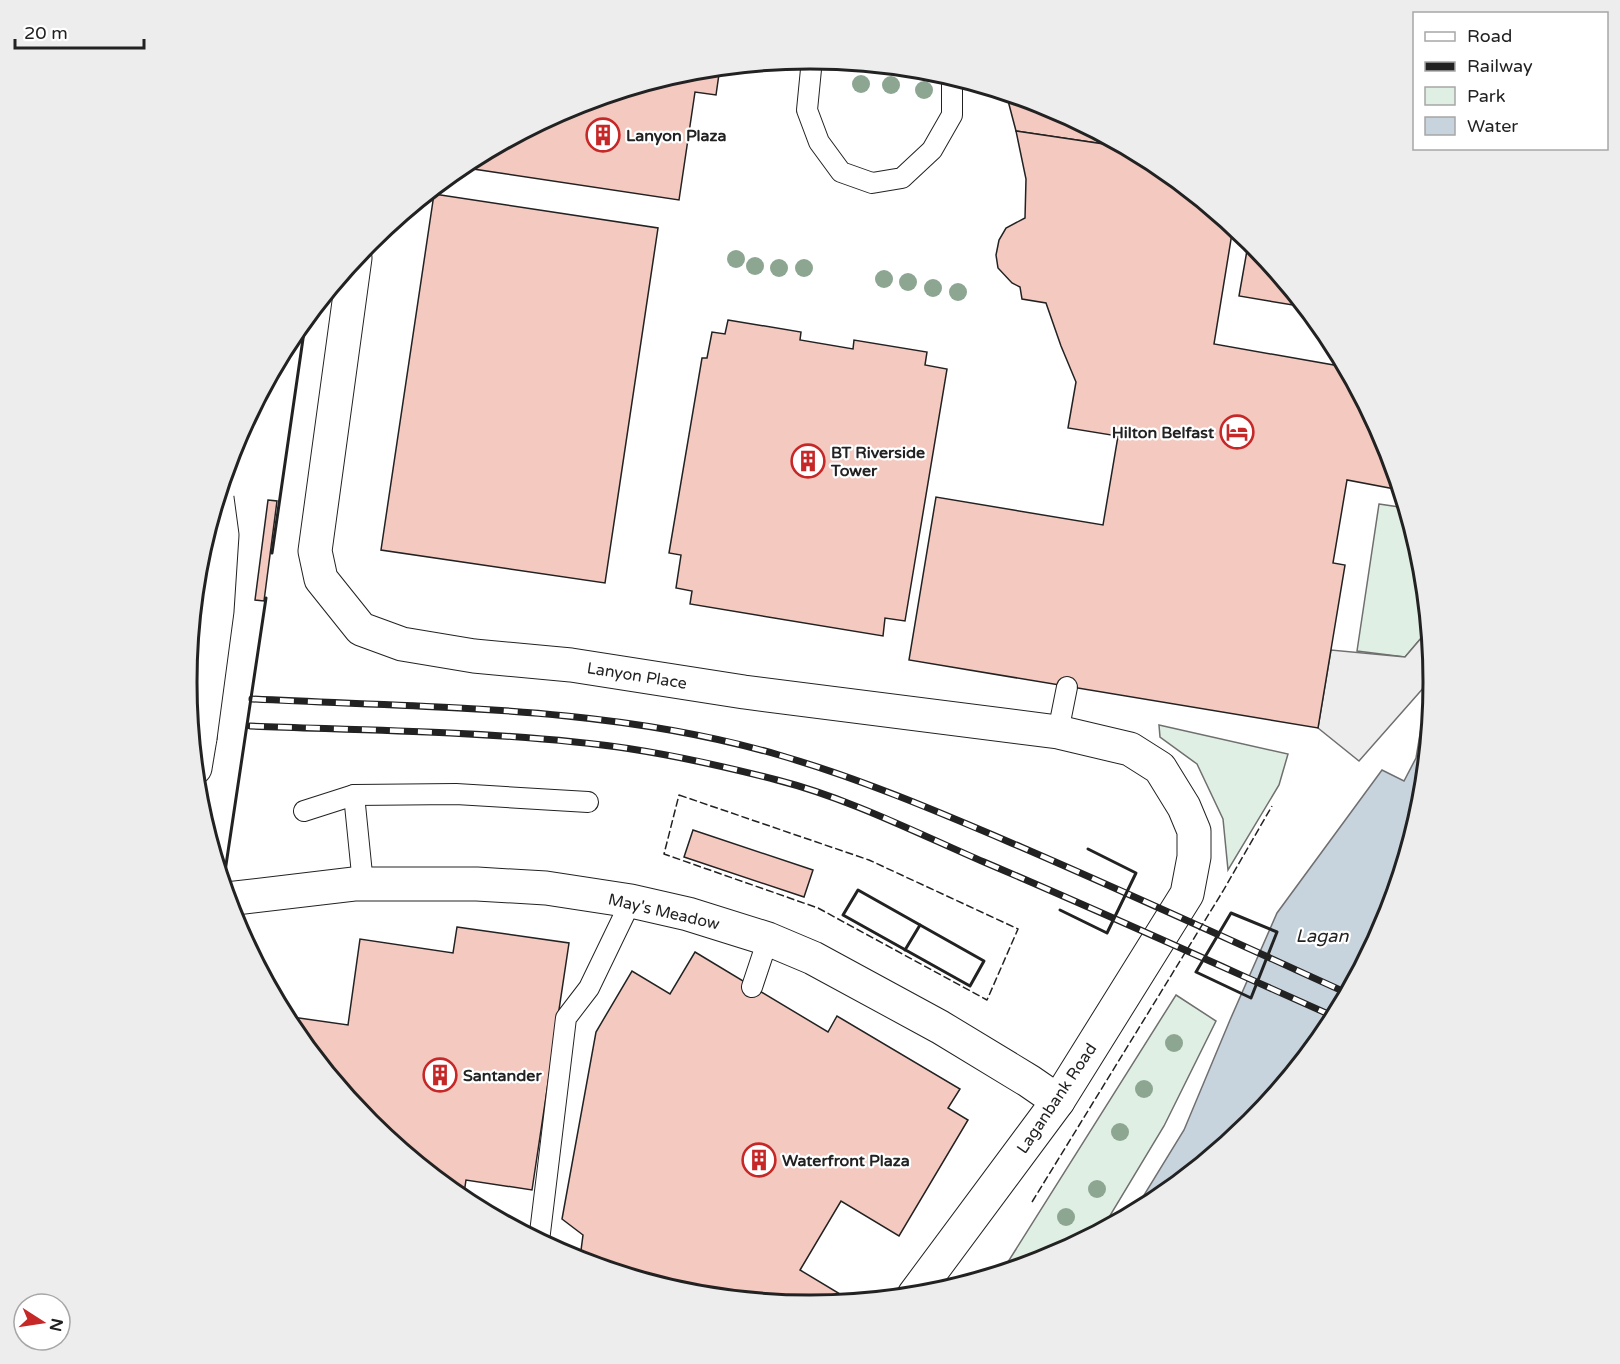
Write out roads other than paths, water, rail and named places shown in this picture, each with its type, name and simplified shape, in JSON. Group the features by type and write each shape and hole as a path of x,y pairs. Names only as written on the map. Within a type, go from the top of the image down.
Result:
{"street":[{"name":"Lanyon Place","path":"353,274 315,551 321,579 362,629 402,644 474,656 571,665 744,692 1058,732 1130,749 1160,768 1184,807 1194,831 1194,857 1187,894"},
{"path":"199,736 217,611 222,535 220,518"},
{"name":"May's Meadow","path":"237,898 336,885 477,884 546,888 631,901 688,914 768,939 859,981 972,1046 1058,1101"},
{"name":"Laganbank Road","path":"922,1284 1058,1101 1187,894"}],"lane":[{"path":"811,69 807,110 819,142 842,172 872,183 902,178 932,150 952,115 952,86"},
{"path":"1058,732 1067,687"},
{"path":"304,811 354,795 456,794 588,802"},
{"path":"354,795 363,884"},
{"path":"540,1232 566,1018 589,988 631,901"},
{"path":"752,987 768,939"}],"water":[{"name":"Lagan","path":"1422,722 1411,802 1390,879 1360,953 1320,1023 1271,1086 1243,1115 1214,1143 1143,1197 1184,1130 1277,913 1382,770 1404,781 1416,758"}],"railway":[{"path":"252,699 451,707 584,718 649,726 779,755 871,786 1021,847 1340,990"},
{"path":"250,726 453,733 575,742 677,757 777,780 830,796 882,817 1326,1013"}],"place":[{"name":"Lanyon Plaza","path":"603,135"},
{"name":"Hilton Belfast","path":"1237,432"},
{"name":"BT Riverside Tower","path":"808,461"},
{"name":"Santander","path":"440,1075"},
{"name":"Waterfront Plaza","path":"759,1160"}]}
